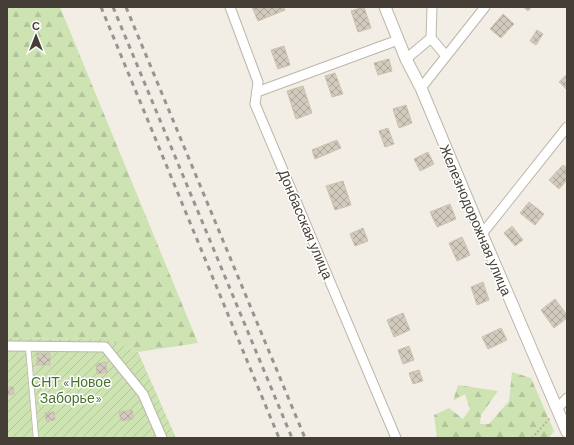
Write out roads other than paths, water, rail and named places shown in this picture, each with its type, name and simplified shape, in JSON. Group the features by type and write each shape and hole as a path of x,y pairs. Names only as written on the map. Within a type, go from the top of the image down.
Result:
{"street":[{"name":"Донбасская улица","path":"230,7 258,82 255,104 396,438"},
{"name":"Железнодорожная улица","path":"385,7 406,59 421,88 567,432"},
{"path":"432,7 431,38 446,56"},
{"path":"421,88 484,7"},
{"path":"406,59 431,38"},
{"path":"256,92 398,40"},
{"path":"482,234 567,127"},
{"path":"7,346 105,347 143,394 162,438"},
{"path":"557,409 567,398"}],"lane":[{"path":"28,346 36,438"}],"railway":[{"path":"101,7 279,438"},
{"path":"113,7 292,438"},
{"path":"126,7 305,438"}],"park label":[{"name":"СНТ «Новое Заборье»","path":"71,390"}]}
